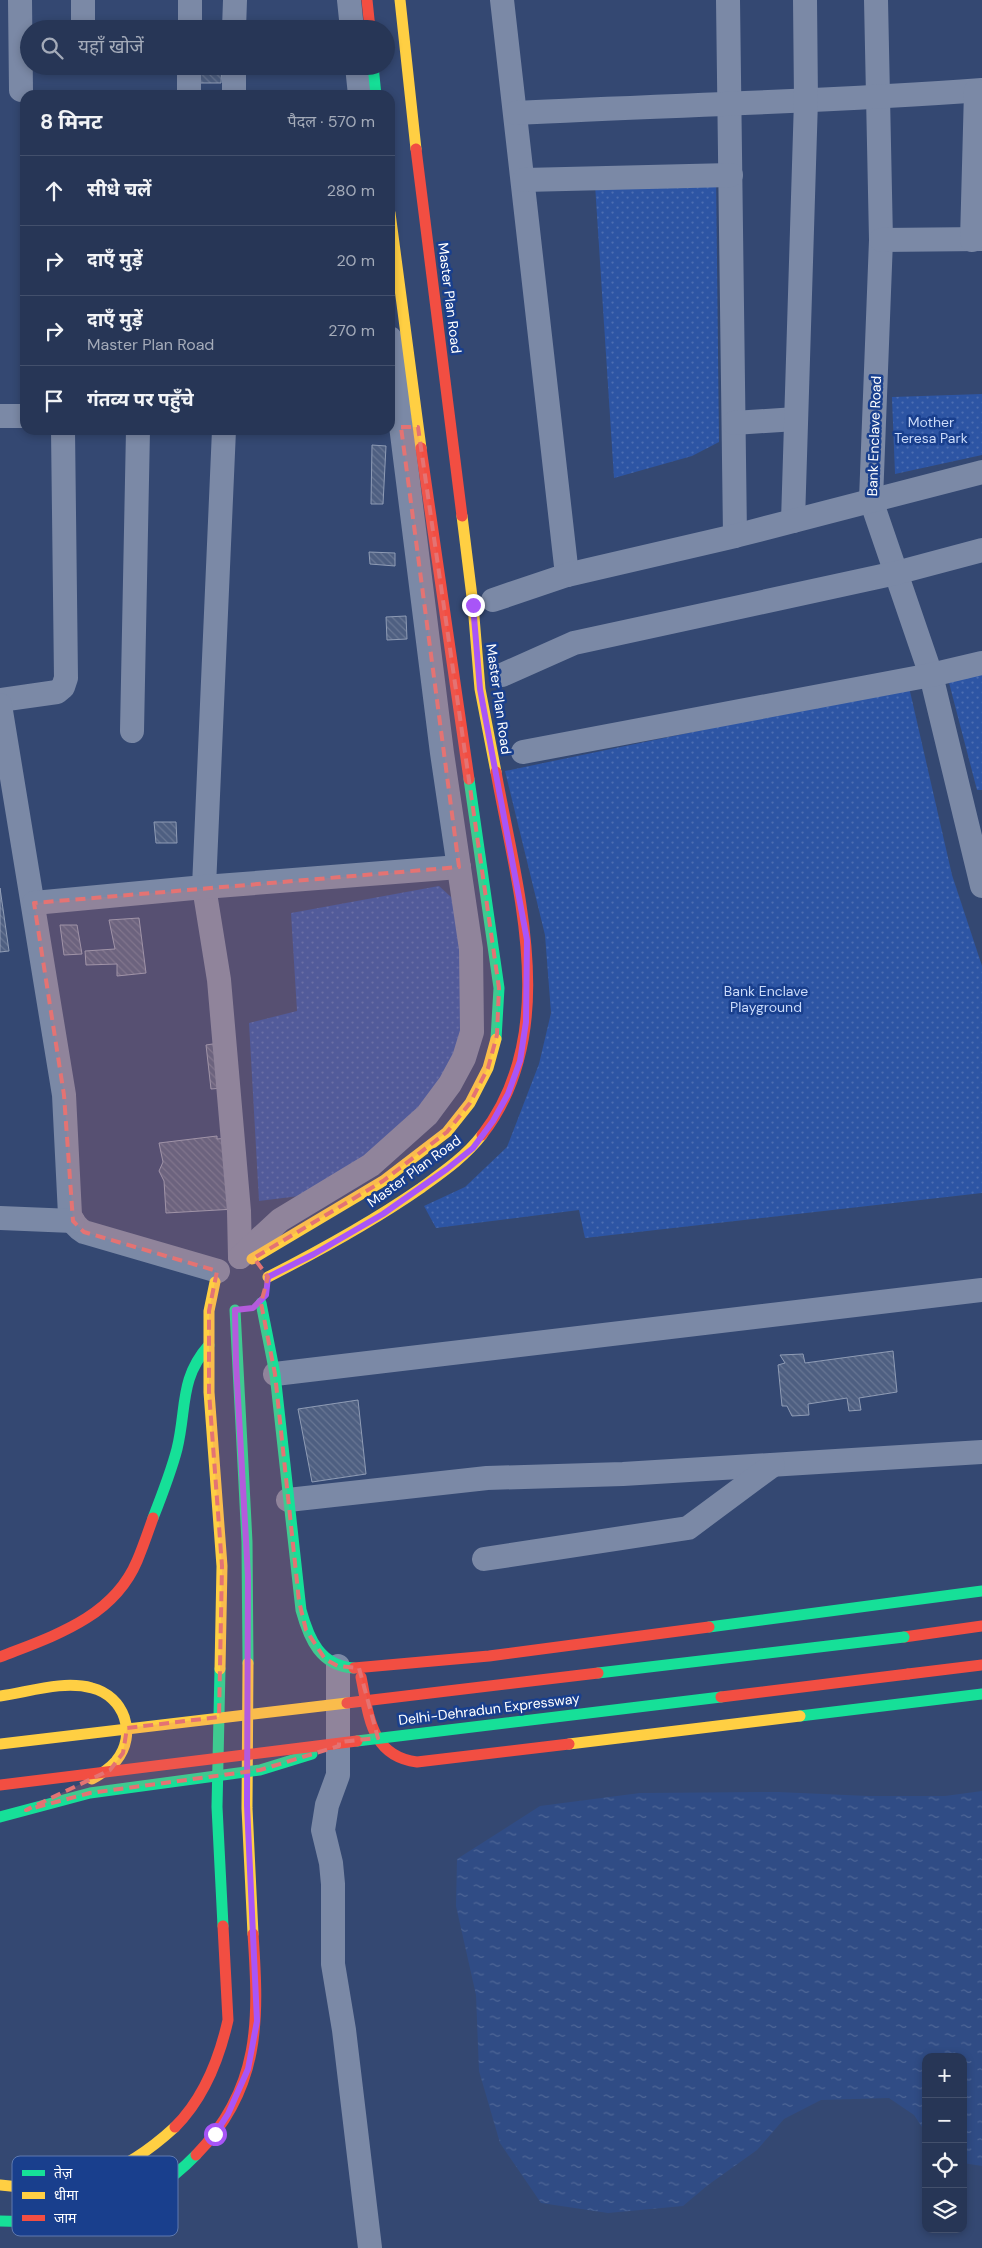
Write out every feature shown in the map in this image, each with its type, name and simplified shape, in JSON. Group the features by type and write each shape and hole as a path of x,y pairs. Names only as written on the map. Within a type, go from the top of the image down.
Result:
{"main road":[{"path":"367,0 369,20"},
{"name":"Master Plan Road","path":"249,1300 314,1254 383,1214 447,1169 473,1148 493,1121 508,1094 520,1061 526,1022 527,940 480,689 473,605 415,143 400,0"},
{"path":"375,75 376,90"},
{"path":"395,295 403,427"},
{"path":"139,2156 174,2128 194,2104 206,2085 218,2057 228,2020 217,1808 222,1566 209,1392 209,1310 216,1277 225,1262 246,1258 383,1181 447,1132 470,1103 488,1068 497,1035 499,988 460,803"},
{"path":"178,2173 199,2153 228,2114 248,2069 257,2021 247,1805 248,1576 236,1363 249,1300 264,1269 246,1258"},
{"path":"216,1277 216,1291 249,1300"},
{"path":"249,1300 275,1374 299,1601 306,1630 325,1659 349,1667 489,1656 982,1591"},
{"path":"0,1657 88,1620 108,1604 128,1578 137,1562 178,1449 187,1376 196,1359 209,1345"},
{"name":"Delhi-Dehradun Expressway","path":"0,1744 904,1637 982,1626"},
{"name":"Delhi-Dehradun Expressway","path":"0,1785 982,1665"},
{"path":"349,1667 373,1731 384,1747 398,1758 417,1762 982,1694"},
{"path":"0,1696 73,1686 93,1687 107,1694 118,1704 126,1723 127,1734 122,1753 110,1770 24,1811 0,1816"},
{"path":"0,1816 90,1794 260,1770 356,1740"}],"street":[{"path":"20,0 20,20"},
{"path":"83,0 84,20"},
{"path":"190,0 190,20"},
{"path":"234,20 235,0"},
{"path":"349,0 351,20"},
{"path":"502,0 524,180 567,575"},
{"path":"728,0 731,104 735,536"},
{"path":"793,521 806,100 805,0"},
{"name":"Bank Enclave Road","path":"876,0 881,240 870,500 931,675 973,810 982,886"},
{"path":"21,75 21,90"},
{"path":"189,75 189,90"},
{"path":"234,75 234,90"},
{"path":"358,75 359,90"},
{"path":"516,113 731,104 979,90 977,240 881,240"},
{"path":"524,180 731,175"},
{"path":"246,1258 280,1220 371,1165 427,1115 450,1084 464,1058 472,1032 471,949 459,867 460,803 395,372"},
{"path":"0,416 20,416"},
{"path":"734,423 796,419"},
{"path":"0,700 57,692 63,687 66,678 63,435"},
{"path":"132,731 138,435"},
{"path":"224,435 204,886 219,980 239,1212 246,1258"},
{"path":"493,600 567,575 735,536 982,472"},
{"path":"502,675 574,643 896,573 982,550"},
{"path":"523,752 931,675 982,663"},
{"path":"0,706 34,903 64,1095 70,1215 84,1232 216,1277"},
{"path":"34,903 204,886 348,877 459,867"},
{"path":"0,1218 73,1221"},
{"path":"275,1374 982,1290"},
{"path":"288,1500 487,1478 623,1474 982,1452"},
{"path":"484,1559 688,1528 773,1464"},
{"path":"349,1667 338,1775 327,1805 323,1830 331,1863 333,1964 344,2030 370,2248"}],"highlighted area":[{"path":"401,427 418,427 499,988 497,1035 488,1068 470,1103 447,1132 383,1181 254,1258 268,1277 261,1303 275,1374 299,1601 306,1630 325,1659 338,1666 359,1668 378,1738 339,1742 339,1746 260,1770 90,1793 26,1810 110,1770 123,1753 127,1728 219,1717 222,1566 209,1392 209,1311 217,1271 84,1232 73,1221 64,1095 34,903 459,867"}],"green space":[{"path":"594,169 716,173 719,442 692,456 614,478"},
{"name":"Mother Teresa Park","path":"982,394 982,455 895,474 892,397"},
{"path":"982,664 982,790 977,790 946,671"},
{"name":"Bank Enclave Playground","path":"909,687 952,875 982,966 982,1193 585,1238 579,1210 436,1228 424,1206 465,1187 507,1147 539,1064 551,1013 545,935 505,771"},
{"path":"439,886 461,906 472,1033 441,1098 378,1156 307,1195 259,1201 249,1023 297,1011 291,913"}],"water":[{"path":"982,1791 982,2166 967,2164 967,2053 922,2053 922,2127 914,2115 889,2098 821,2100 784,2119 757,2150 708,2185 683,2206 608,2213 541,2203 500,2143 479,2071 476,1995 456,1906 457,1859 540,1806 640,1793 778,1792 868,1796 945,1796"}],"building":[{"path":"193,75 221,75 221,83 193,83"},
{"path":"372,445 386,446 383,504 371,504"},
{"path":"369,552 395,553 395,566 370,564"},
{"path":"406,616 407,639 387,640 386,617"},
{"path":"154,822 176,822 177,843 156,843"},
{"path":"0,888 9,951 0,952"},
{"path":"139,918 146,973 117,976 117,964 86,965 85,951 115,949 109,920"},
{"path":"60,925 77,925 82,954 64,955"},
{"path":"219,1043 223,1088 211,1089 206,1045"},
{"path":"217,1136 217,1139 229,1138 235,1209 166,1213 164,1181 159,1171 163,1162 159,1143"},
{"path":"893,1351 897,1392 859,1398 861,1410 849,1411 847,1398 808,1404 809,1415 792,1416 787,1406 782,1406 778,1365 785,1363 780,1355 803,1354 805,1363"},
{"path":"358,1400 366,1474 312,1482 298,1409"}],"traffic: fast":[{"path":"374,75 375,90"},
{"path":"469,779 499,988 496,1039"},
{"path":"261,1303 275,1374 301,1610 312,1641 324,1656 332,1662 354,1668"},
{"path":"235,1310 247,1542 248,1663"},
{"path":"153,1518 177,1449 188,1382 199,1358 209,1345"},
{"path":"709,1627 982,1591"},
{"path":"598,1673 904,1637"},
{"path":"220,1669 217,1807 223,1926"},
{"path":"800,1716 982,1694"},
{"path":"357,1741 721,1697"},
{"path":"0,1817 90,1793 260,1770 312,1754"},
{"path":"178,2172 196,2155"},
{"path":"0,2221 12,2221"}],"traffic: slow":[{"path":"400,0 416,149"},
{"path":"395,251 421,448"},
{"path":"462,516 473,605 480,689 496,772"},
{"path":"252,1259 383,1181 447,1132 470,1103 488,1068 496,1039"},
{"path":"268,1277 346,1235 403,1200 453,1164 482,1135"},
{"path":"215,1282 209,1311 209,1392 222,1566 220,1669"},
{"path":"248,1663 247,1808 253,1934"},
{"path":"0,1696 46,1687 69,1685 92,1688 103,1692 112,1699 124,1717 127,1728 126,1739 123,1750 116,1761 92,1779"},
{"path":"0,1744 347,1703"},
{"path":"569,1744 800,1716"},
{"path":"139,2156 175,2127"},
{"path":"0,2185 12,2186"}],"traffic: jam":[{"path":"367,0 369,20"},
{"path":"416,149 462,516"},
{"path":"421,448 469,779"},
{"path":"482,1135 506,1095 521,1051 527,1006 527,959 522,911 496,772"},
{"path":"0,1657 40,1641 79,1622 97,1611 113,1597 126,1581 137,1561 153,1518"},
{"path":"904,1637 982,1626"},
{"path":"354,1668 489,1656 709,1627"},
{"path":"908,1674 982,1665"},
{"path":"347,1703 598,1673"},
{"path":"721,1697 908,1674"},
{"path":"361,1677 374,1732 390,1752 401,1758 417,1762 569,1744"},
{"path":"0,1785 357,1741"},
{"path":"175,2127 194,2104 209,2078 220,2050 228,2020 223,1926"},
{"path":"196,2155 217,2130 233,2104 244,2079 251,2052 256,1996 253,1934"}],"route":[{"path":"215,2134 228,2114 248,2069 257,2021 247,1805 248,1576 236,1363 235,1310 244,1311 261,1303 266,1295 268,1277 314,1254 383,1214 447,1169 473,1148 493,1121 508,1094 520,1061 526,1022 527,940 480,689 473,605"}]}
